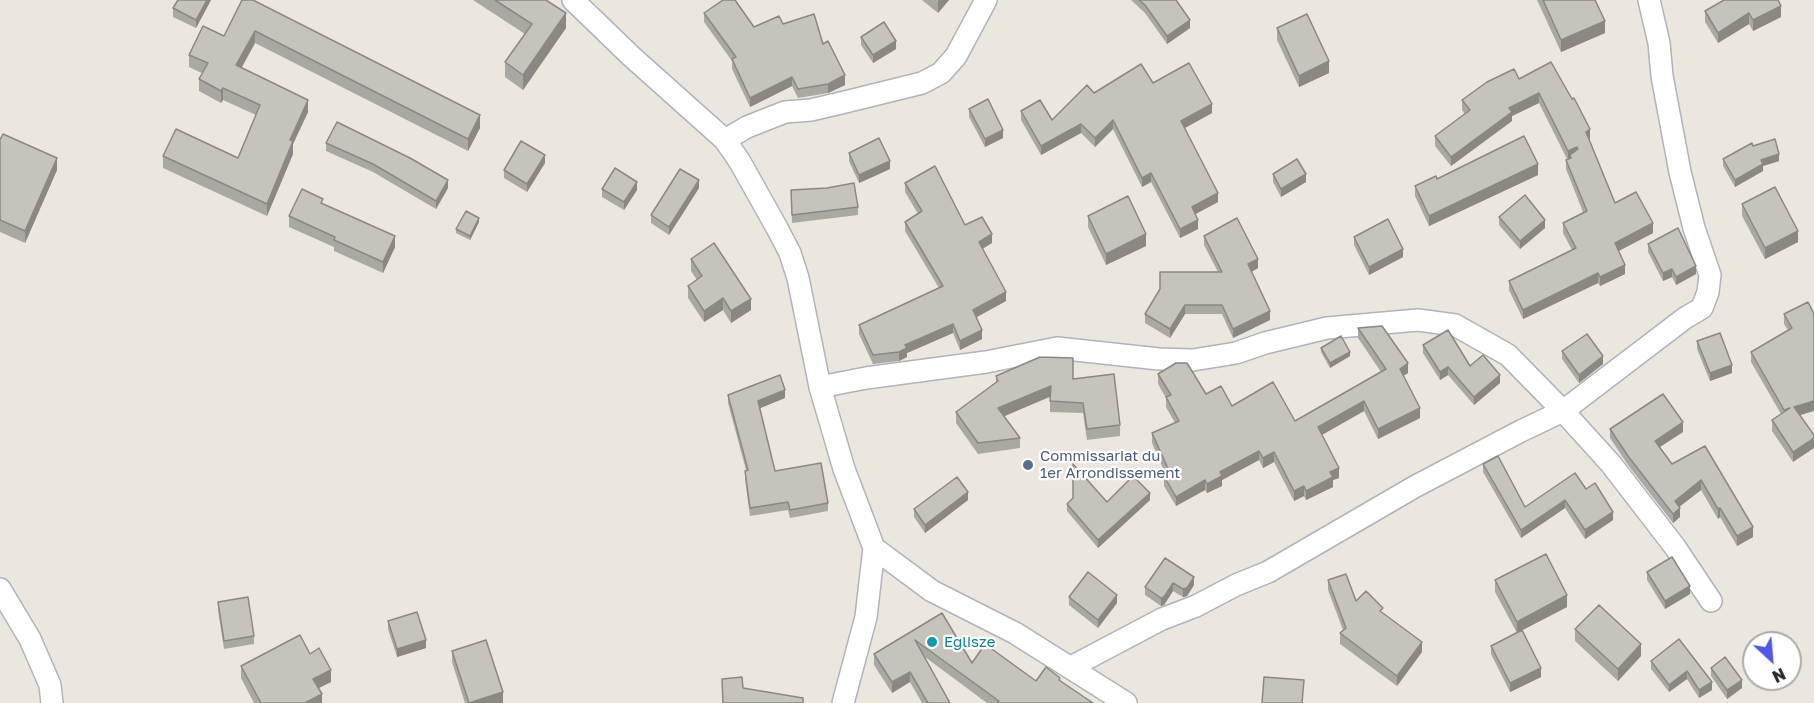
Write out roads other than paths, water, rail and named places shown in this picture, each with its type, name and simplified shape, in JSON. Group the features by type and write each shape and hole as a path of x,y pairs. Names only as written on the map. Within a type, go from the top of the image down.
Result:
{"street":[{"path":"573,0 631,56 725,140 740,162 790,253 798,278 820,387 844,469 874,548 866,617 843,703"},
{"path":"725,140 785,112 811,110 922,83 941,73 956,56 986,0"},
{"path":"1071,667 1162,619 1196,606 1236,585 1268,572 1416,486 1521,430 1563,411 1702,308 1708,292 1710,275 1694,228 1680,172 1662,76 1659,43 1649,0"},
{"path":"820,387 866,378 986,362 1058,348 1159,360 1193,360 1236,353 1265,343 1327,328 1418,320 1455,325 1508,354 1563,411 1611,464 1675,547 1711,601"},
{"path":"874,548 932,591 1015,633 1126,703"},
{"path":"0,589 30,639 50,685 52,703"}],"place":[{"name":"Commissariat du 1er Arrondissement","path":"1028,465"},
{"name":"Eglisze","path":"932,642"}]}
